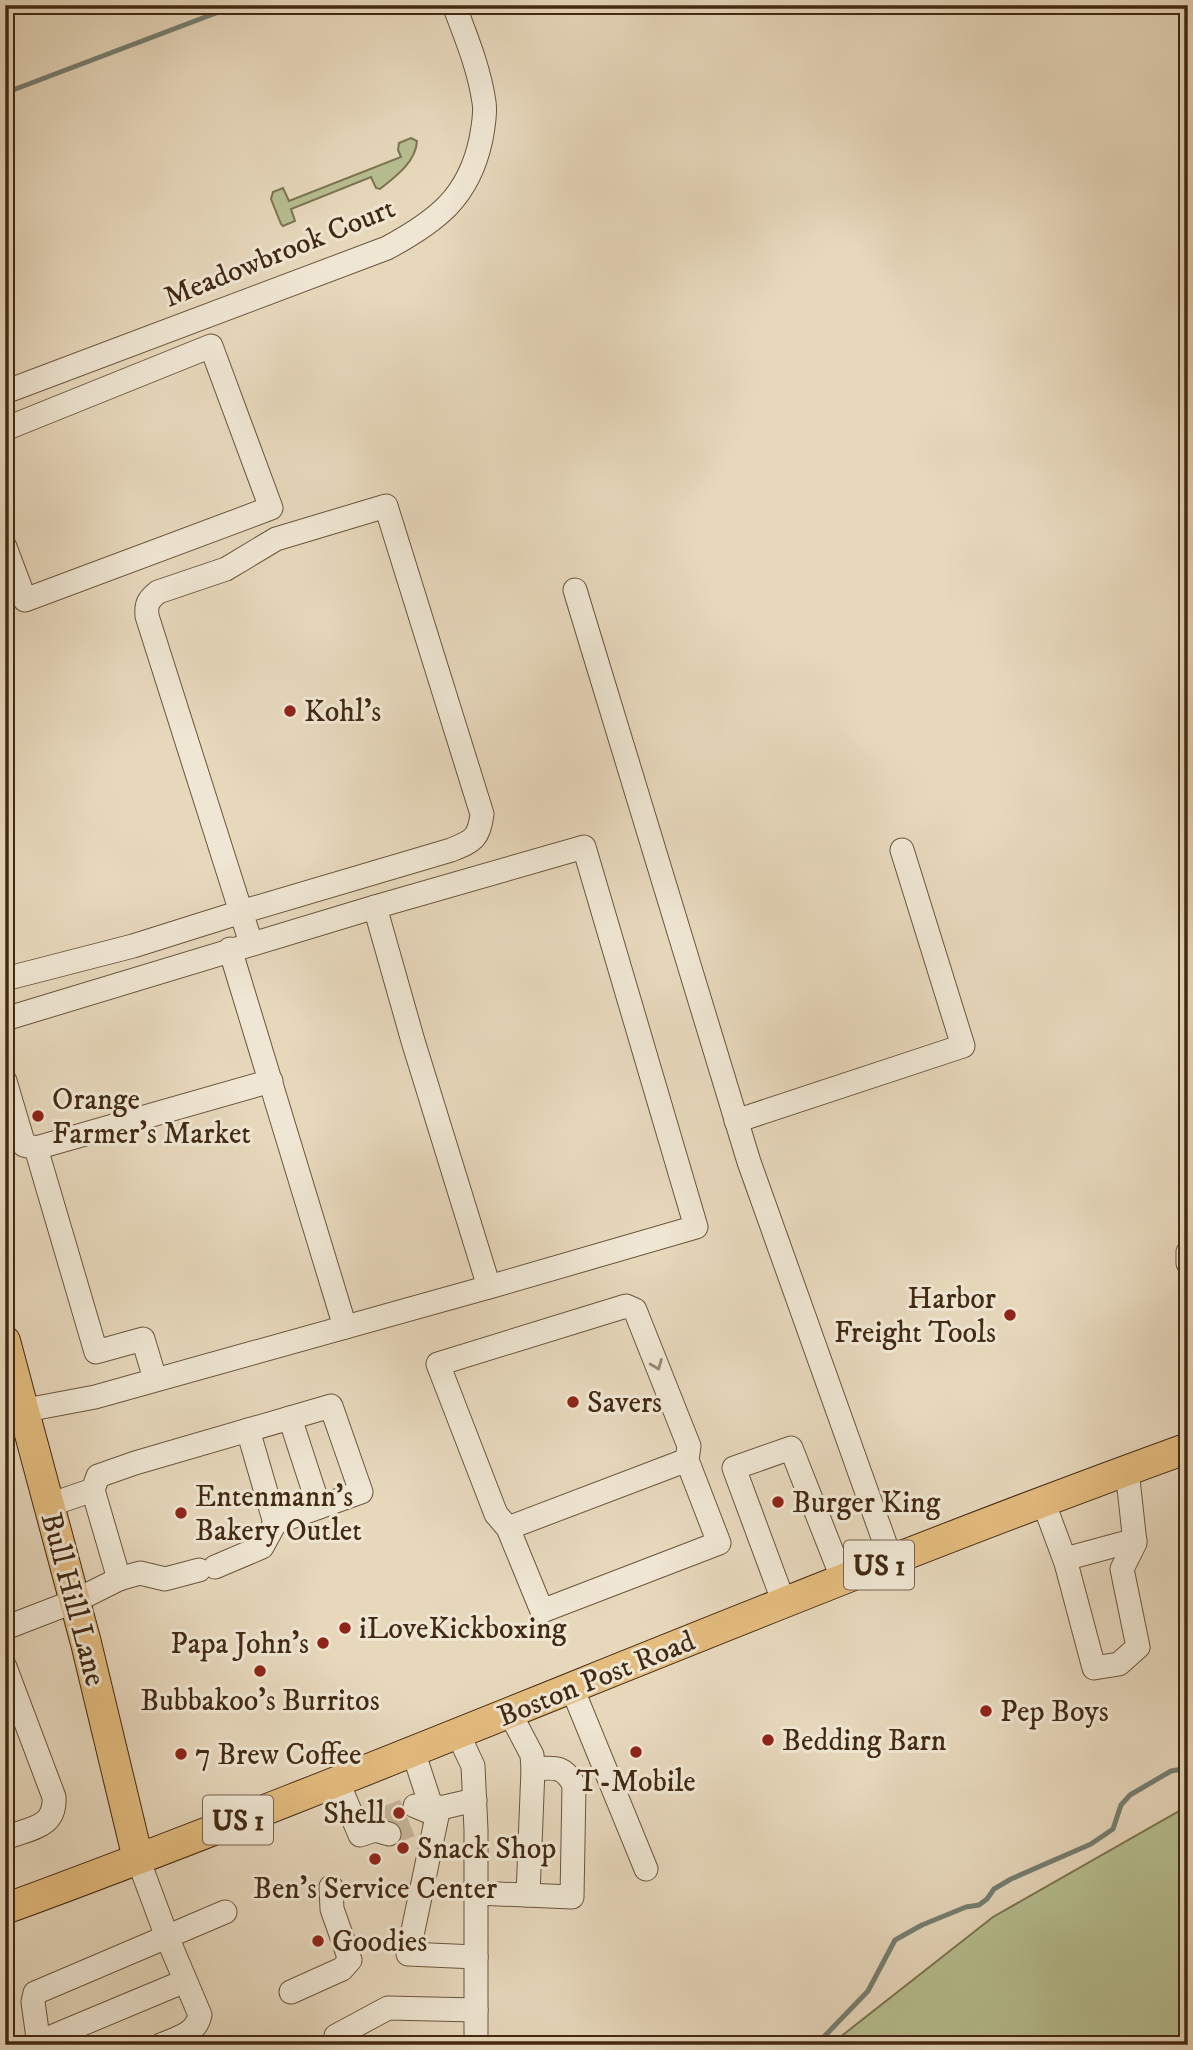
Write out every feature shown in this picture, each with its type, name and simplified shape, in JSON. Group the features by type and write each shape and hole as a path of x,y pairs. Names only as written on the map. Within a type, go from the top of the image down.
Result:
{"main road":[{"name":"Bull Hill Lane","path":"5,1341 14,1412 49,1504 138,1859"},
{"name":"Boston Post Road","path":"5,1909 458,1734 891,1560 1188,1448"}],"street":[{"name":"Meadowbrook Court","path":"5,392 387,248 427,226 444,211 470,173 478,153 485,114 476,65 454,5"},
{"path":"5,429 211,346 271,508 25,600 5,547"},
{"path":"5,979 133,946 241,912 451,850 471,842 480,831 482,814 386,506 276,539 226,569 158,592 146,605 147,616 241,912 241,946 271,1082 345,1327"},
{"path":"575,590 736,1121 891,1560"},
{"path":"5,1019 241,946 584,847 696,1227 95,1397 14,1412"},
{"path":"736,1121 963,1046 902,850"},
{"path":"375,907 413,1041 489,1287"},
{"path":"5,1082 23,1145 36,1148 271,1082"},
{"path":"36,1148 96,1352 143,1339 155,1379"},
{"path":"1188,1252 1188,1263"},
{"path":"626,1306 635,1310 689,1446 687,1460 719,1543 542,1611 508,1528 496,1514 438,1364 626,1306"},
{"path":"5,1628 75,1601 119,1579 140,1573 165,1579 207,1569 262,1547 275,1523 361,1492 331,1406 98,1476 93,1490 119,1579"},
{"path":"290,1418 319,1507"},
{"path":"248,1430 275,1523"},
{"path":"784,1603 734,1468 791,1448 843,1580"},
{"path":"508,1528 687,1460"},
{"path":"1043,1501 1065,1559 1094,1668 1119,1664 1138,1647 1122,1569 1135,1540 1127,1470"},
{"path":"49,1504 93,1490"},
{"path":"1065,1559 1135,1540"},
{"path":"5,1667 54,1797 55,1810 49,1821 5,1838"},
{"path":"572,1688 646,1869"},
{"path":"510,1713 531,1755 533,1769 528,1895"},
{"path":"458,1734 472,1766 475,1800 476,2045"},
{"path":"413,1751 427,1811 408,1954 475,1957"},
{"path":"476,1893 572,1897 574,1785 568,1774 559,1768 533,1769"},
{"path":"337,1780 360,1835 382,1828"},
{"path":"427,1811 475,1800"},
{"path":"138,1859 200,2015 198,2025 188,2034 161,2045"},
{"path":"290,1992 342,1969 350,1959 332,1909 331,1887"},
{"path":"186,1981 39,2043 33,2002 35,1993 225,1912"},
{"path":"336,2045 336,2036 388,2008 476,2010"}],"green space":[{"path":"411,138 417,141 413,156 404,168 380,189 376,188 371,177 291,209 295,221 283,226 281,224 271,199 273,192 283,188 289,201 401,157 399,143"},
{"path":"1188,1806 1188,2045 830,2045 993,1917"}],"waterway":[{"path":"5,93 237,5"},
{"path":"816,2045 868,1991 895,1940 922,1925 966,1907 979,1905 994,1889 1011,1879 1091,1844 1113,1829 1121,1805 1130,1795 1171,1771 1188,1768"}],"tunnel":[{"path":"383,1819 415,1806"},
{"path":"389,1834 421,1821"}],"place":[{"name":"Kohl's","path":"290,711"},
{"name":"Orange Farmer's Market","path":"38,1116"},
{"name":"Harbor Freight Tools","path":"1010,1315"},
{"name":"Savers","path":"573,1402"},
{"name":"Burger King","path":"778,1502"},
{"name":"Entenmann's Bakery Outlet","path":"181,1513"},
{"name":"iLoveKickboxing","path":"345,1628"},
{"name":"Papa John's","path":"323,1643"},
{"name":"Bubbakoo's Burritos","path":"260,1671"},
{"name":"Pep Boys","path":"986,1711"},
{"name":"Bedding Barn","path":"768,1740"},
{"name":"T-Mobile","path":"636,1752"},
{"name":"7 Brew Coffee","path":"181,1754"},
{"name":"Shell","path":"399,1813"},
{"name":"Snack Shop","path":"403,1848"},
{"name":"Ben's Service Center","path":"375,1859"},
{"name":"Goodies","path":"318,1941"}]}
